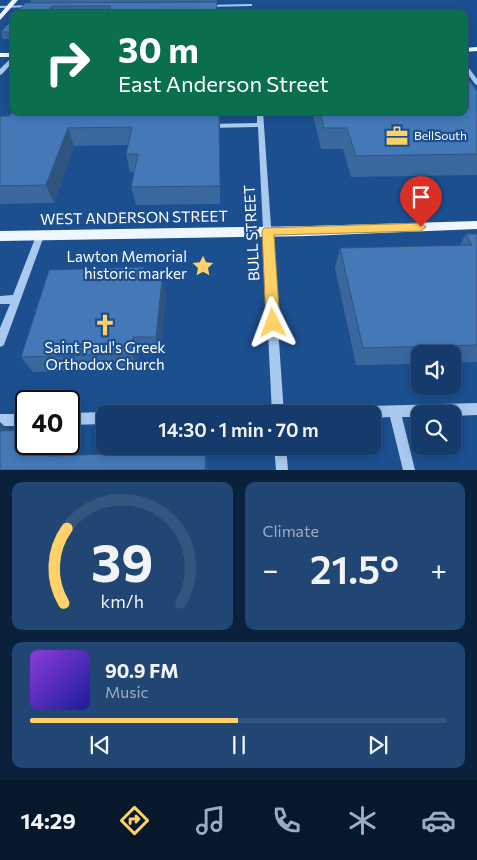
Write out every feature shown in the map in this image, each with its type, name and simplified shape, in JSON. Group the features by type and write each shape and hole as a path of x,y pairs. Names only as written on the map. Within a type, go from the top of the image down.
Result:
{"main road":[{"path":"0,18 15,0"},
{"name":"WEST ANDERSON STREET","path":"0,236 477,226"}],"street":[{"path":"201,6 250,2"},
{"path":"0,6 41,6"},
{"path":"0,73 10,61"},
{"path":"468,71 477,83"},
{"name":"BULL STREET","path":"260,115 278,405"},
{"path":"199,126 261,124"},
{"path":"0,342 40,236"},
{"path":"0,300 16,299"},
{"path":"381,411 477,409"},
{"path":"394,411 409,470"},
{"path":"80,419 96,418"},
{"path":"0,420 15,420"},
{"path":"281,455 282,470"}],"building":[{"path":"217,2 216,10 109,10 110,6 52,6 49,10 19,10 25,3"},
{"path":"10,22 10,32 1,32"},
{"path":"468,79 477,91 477,154 356,156 347,128 324,128 321,115 468,115"},
{"path":"219,115 220,186 131,187 138,154 126,154 132,127 68,128 46,185 0,186 0,116"},
{"path":"466,234 477,234 477,345 411,345 411,347 363,348 340,248 472,245"},
{"name":"Saint Paul's Greek Orthodox Church","path":"144,267 142,281 162,280 156,337 133,337 132,354 21,357 49,270"},
{"path":"15,430 15,455 206,455 205,470 0,470 0,431"}],"place":[{"name":"BellSouth","path":"397,136"},
{"name":"Lawton Memorial historic marker","path":"203,266"},
{"name":"Saint Paul's Greek Orthodox Church","path":"105,325"}],"route":[{"path":"273,323 268,231 421,227"}]}
